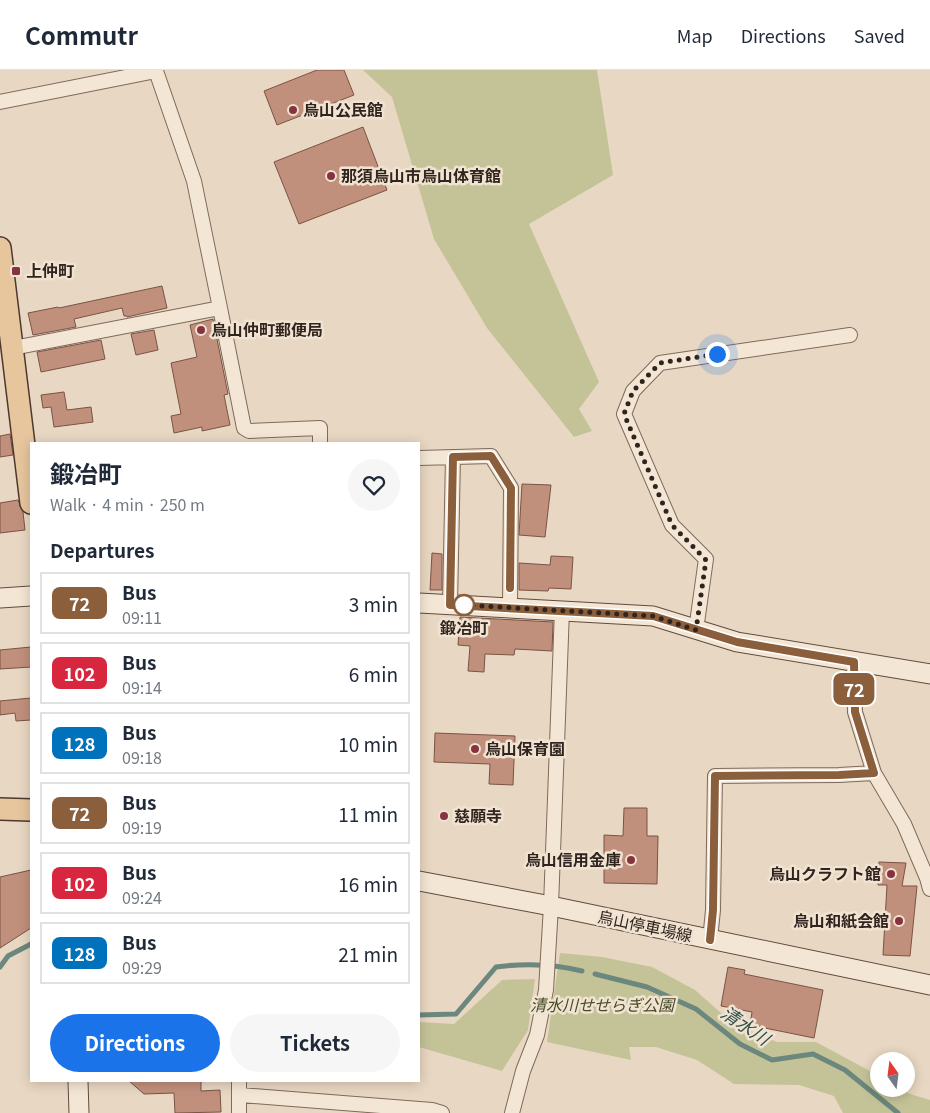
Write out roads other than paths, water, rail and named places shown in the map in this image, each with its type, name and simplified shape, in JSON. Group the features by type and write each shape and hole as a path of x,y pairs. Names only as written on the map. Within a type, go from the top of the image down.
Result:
{"main road":[{"path":"0,248 9,356 30,496"},
{"path":"0,809 30,810"}],"street":[{"path":"0,102 156,71 194,181 244,428 249,431 320,428 320,442"},
{"path":"9,356 220,308"},
{"path":"696,630 706,560 672,525 624,414 633,391 660,363 850,335"},
{"path":"420,458 491,456 511,488 510,608"},
{"path":"450,605 453,457"},
{"path":"0,598 30,596"},
{"path":"420,603 653,616 737,642 930,674"},
{"path":"512,1113 523,1071 537,1035 545,996 551,906 562,610"},
{"path":"854,662 855,712 874,773 904,824 930,889"},
{"path":"710,940 713,910 715,776 874,773"},
{"name":"烏山停車場線","path":"420,881 551,906 930,984"},
{"path":"78,1082 80,1113"},
{"path":"239,1113 240,1088 442,1113"}],"waterway":[{"name":"清水川","path":"0,967 8,956 30,945"},
{"name":"清水川","path":"420,1015 456,1014 496,967 539,965 582,971"},
{"name":"清水川","path":"595,974 647,987 696,1009 740,1044 772,1060 813,1054 845,1070 898,1113"}],"place":[{"name":"烏山公民館","path":"293,110"},
{"name":"那須烏山市烏山体育館","path":"331,176"},
{"name":"上仲町","path":"16,271"},
{"name":"烏山仲町郵便局","path":"201,330"},
{"name":"鍛冶町","path":"464,605"},
{"name":"烏山保育園","path":"475,749"},
{"name":"慈願寺","path":"444,816"},
{"name":"烏山信用金庫","path":"631,860"},
{"name":"烏山クラフト館","path":"891,874"},
{"name":"烏山和紙会館","path":"899,921"}],"park label":[{"name":"清水川せせらぎ公園","path":"602,1005"}]}
